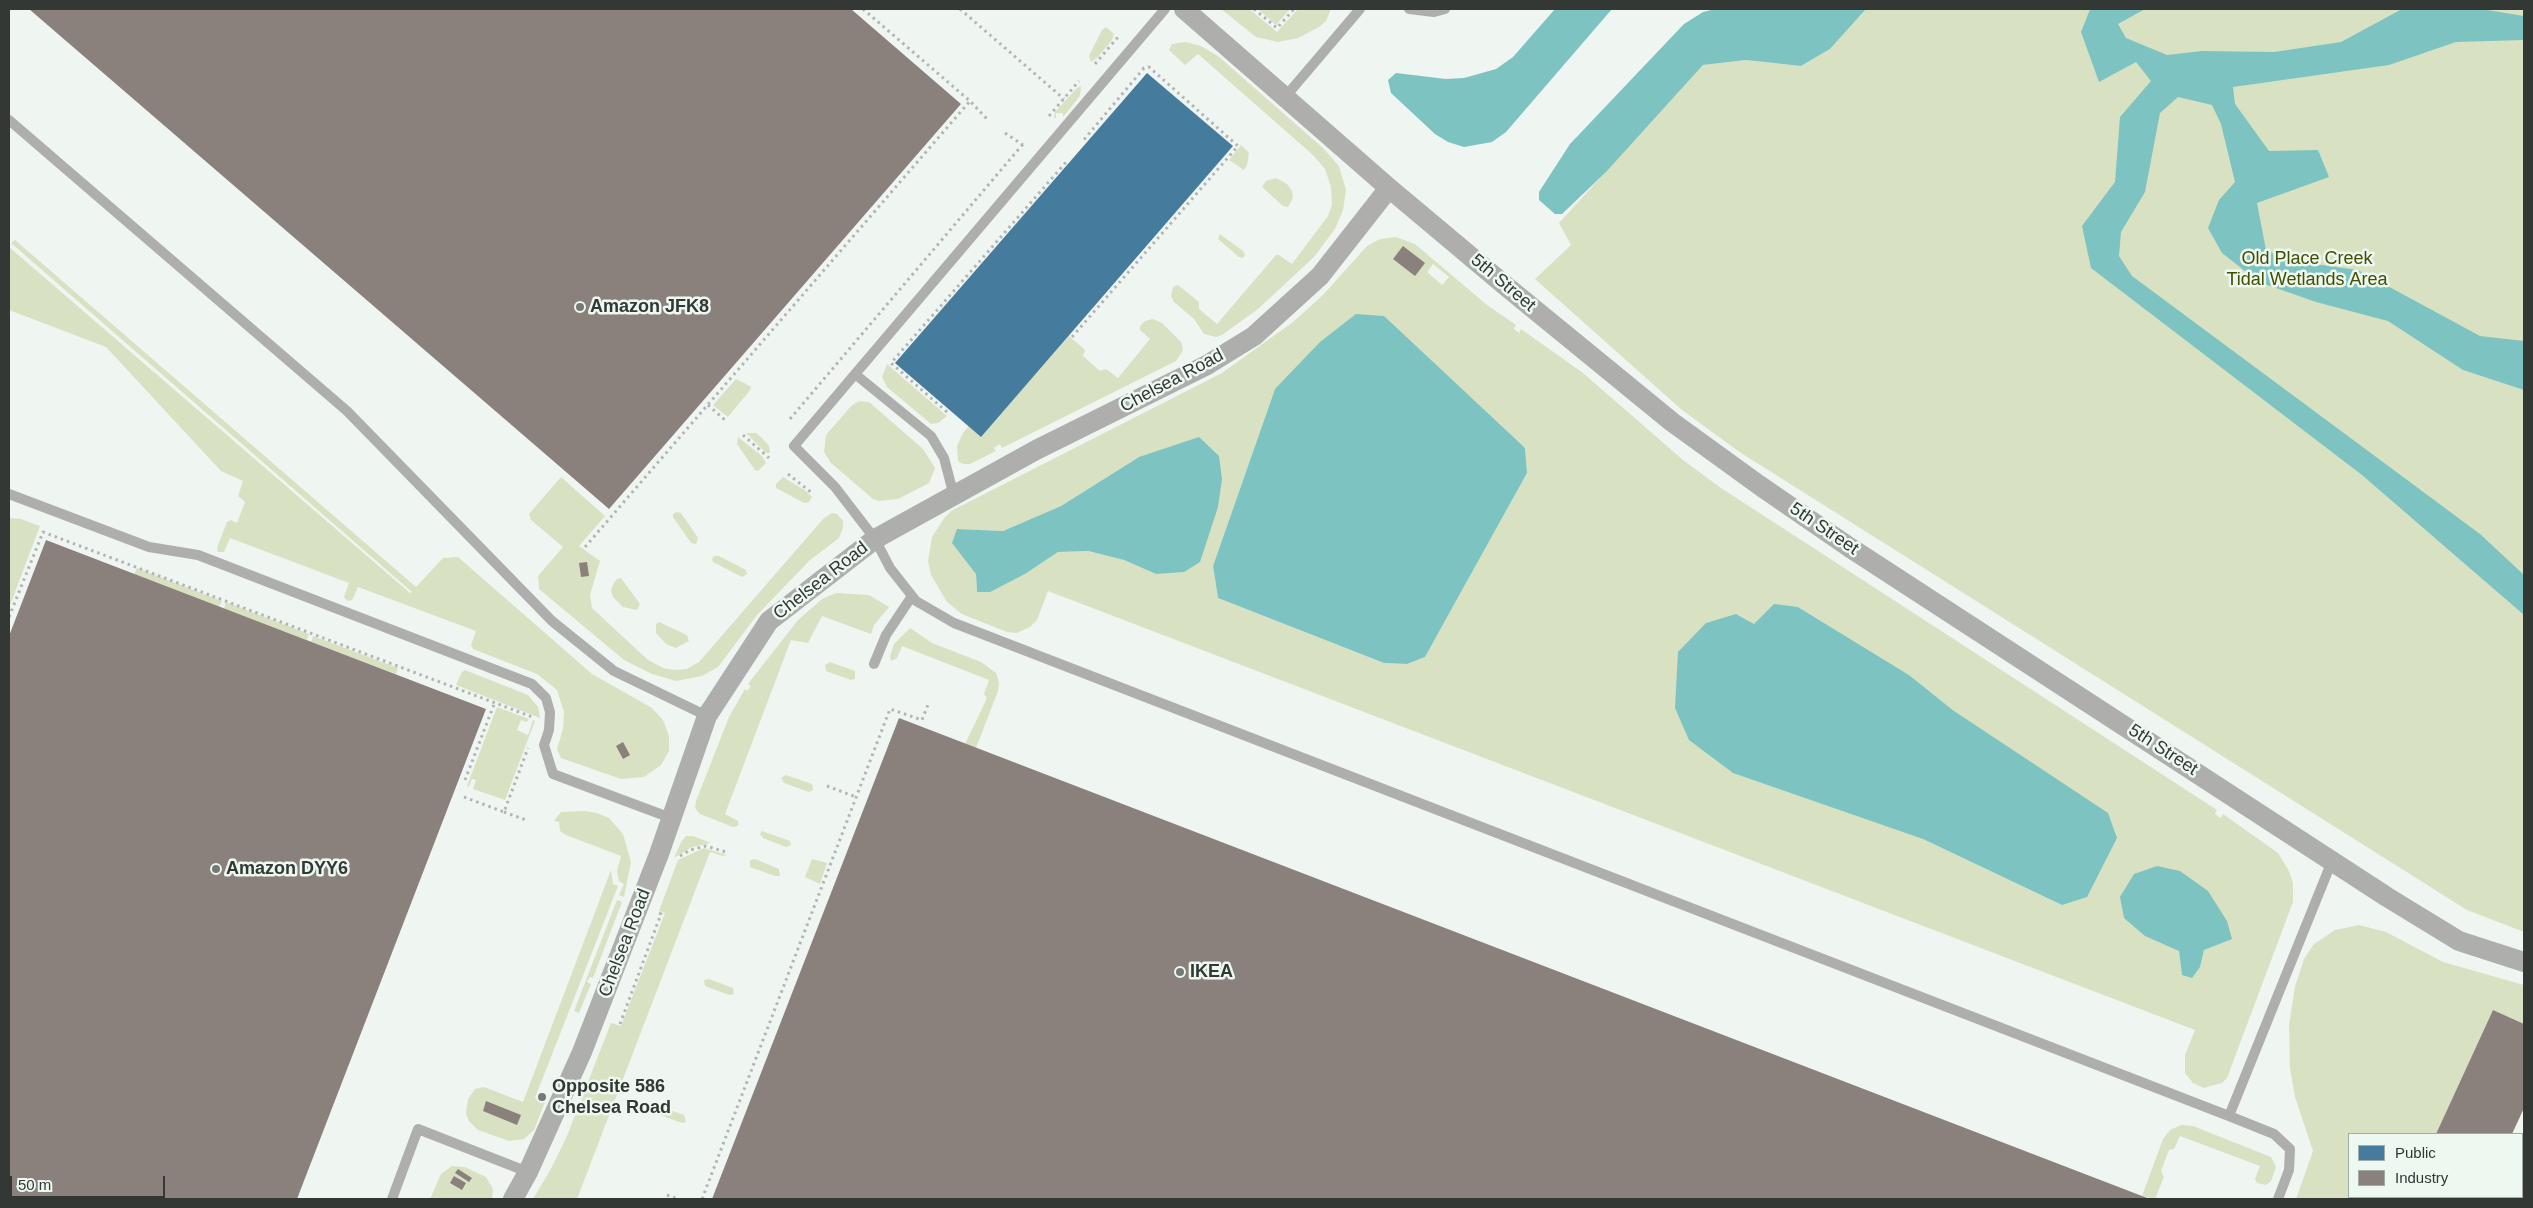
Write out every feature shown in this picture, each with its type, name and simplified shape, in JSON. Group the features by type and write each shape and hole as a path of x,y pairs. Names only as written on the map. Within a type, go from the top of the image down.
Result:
{"street":[{"name":"5th Street","path":"1184,9 1286,96 1389,188 1672,422 1759,485 1849,547 2332,861 2459,941 2524,962"},
{"name":"Chelsea Road","path":"513,1199 528,1172 582,1052 671,818 706,716 769,621 875,539 1036,450 1207,366 1254,336 1320,276 1389,188"}],"lane":[{"path":"1165,9 794,446 835,487 875,539 890,568 916,601 961,626 2274,1134 2290,1149 2289,1170 2278,1199"},
{"path":"1286,96 1360,9"},
{"path":"1409,9 1434,12 1445,9"},
{"path":"9,120 347,411 552,620 614,671 706,716"},
{"path":"855,374 931,436 944,458 954,496"},
{"path":"9,494 149,546 198,555 532,684 546,698 550,712 549,730 544,745 553,774 671,818"},
{"path":"874,664 886,635 912,596"},
{"path":"2229,1116 2332,861"},
{"path":"392,1199 418,1129 528,1172"}],"path":[{"path":"863,9 970,101 987,119"},
{"path":"960,9 1064,99"},
{"path":"1254,9 1277,28 1294,9"},
{"path":"1094,64 1118,37"},
{"path":"1072,336 1238,146 1149,67 1144,68 1082,142"},
{"path":"1049,116 1079,82"},
{"path":"585,547 970,101"},
{"path":"1005,133 1031,150"},
{"path":"790,419 1023,144"},
{"path":"947,412 891,363 1067,161"},
{"path":"708,405 726,420"},
{"path":"743,435 769,458"},
{"path":"788,474 812,493"},
{"path":"9,617 43,532 495,702 538,719 538,722"},
{"path":"465,780 495,702"},
{"path":"702,1199 890,709 922,720 929,702"},
{"path":"504,812 530,743"},
{"path":"827,786 856,798"},
{"path":"464,797 526,820"},
{"path":"677,859 690,850 706,846 726,852"},
{"path":"620,1024 661,914 656,912 660,903"},
{"path":"668,1195 678,1199"}],"green space":[{"path":"1221,9 1249,9 1277,32 1298,9 1331,9 1326,21 1319,27 1298,38 1278,42 1256,37"},
{"path":"1258,9 1290,9 1276,25"},
{"name":"Old Place Creek Tidal Wetlands Area","path":"1866,9 2090,9 2081,32 2109,9 2524,9 2524,932 2467,910 1741,453 1682,410 1535,279 1571,245 1559,223 1703,65 1746,60 1801,66 1830,49"},
{"path":"1106,27 1114,34 1112,40 1097,58 1091,62 1089,56 1102,30"},
{"path":"1185,42 1201,46 1218,56 1323,148 1339,166 1346,190 1343,210 1335,229 1314,257 1258,309 1222,335 1216,337 1204,334 1194,319 1174,302 1171,296 1173,287 1178,285 1199,302 1199,309 1217,324 1276,255 1292,264 1328,216 1332,205 1331,187 1325,169 1313,155 1198,54 1185,65 1169,50 1172,44"},
{"path":"1081,86 1080,96 1063,117 1063,113 1056,113 1056,118 1054,118 1055,112"},
{"path":"1241,145 1249,153 1244,170 1229,160"},
{"path":"1276,178 1287,184 1292,191 1293,198 1288,207 1283,206 1262,187 1266,181"},
{"path":"1220,234 1243,251 1245,255 1243,258 1239,257 1218,239"},
{"path":"1396,237 1415,244 1487,305 1516,325 1514,329 1519,333 1521,329 1583,373 1683,460 1721,488 2217,810 2215,814 2220,818 2223,814 2278,853 2289,871 2293,883 2293,902 2227,1078 2222,1083 2204,1088 2193,1083 2185,1073 2185,1055 2195,1030 1048,591 1037,620 1030,627 1017,633 1007,632 962,614 947,602 931,575 928,561 932,537 951,511 1222,373 1293,322 1323,295 1367,246 1380,239","holes":["1433,264 1449,277 1442,285 1427,272","1275,389 1525,448 1527,473 1425,657 1407,664 1384,663 1218,598 1213,566","1139,457 1156,574 1124,560 1087,551 1058,552 1025,574 977,591 976,574 957,529 1003,531 1061,506","1798,607 1909,675 1954,711 2062,905 1923,839 1736,614 1754,624","2204,950 2200,967 2182,975 2179,951"]},
{"path":"15,240 416,587 443,558 458,557 592,674 652,708 663,720 669,736 669,751 661,765 644,777 621,779 561,758 557,749 563,729 564,712 557,690 537,674 473,649 471,645 476,631 358,587 352,600 347,601 344,597 349,583 230,538 224,552 218,552 217,548 227,522 231,520 237,523 245,502 238,496 243,481 221,471 106,347 9,310 9,247 410,593 412,592 11,243"},
{"path":"1153,319 1162,323 1181,342 1183,350 1176,361 1002,448 1000,444 994,448 996,451 970,464 963,464 958,461 957,446 963,433 969,426 981,436 1069,336 1085,350 1083,356 1100,371 1106,369 1118,378 1150,339 1140,330 1140,326 1145,321"},
{"path":"887,364 947,416 938,423 931,424 887,387 882,377"},
{"path":"736,379 750,386 751,389 728,417 713,405"},
{"path":"859,401 869,402 923,449 935,468 929,483 898,499 879,501 873,499 831,463 824,452 826,435 851,406"},
{"path":"746,433 756,433 762,438 769,446 770,453 766,453"},
{"path":"738,437 762,456 766,463 758,471 755,470 737,444"},
{"path":"561,477 605,516 579,546 600,561 590,595 592,608 648,660 663,668 674,670 687,669 699,662 824,518 832,513 837,514 843,521 843,528 839,538 809,561 757,615 718,667 702,676 676,681 652,674 624,660 539,589 538,576 563,547 531,520 529,514"},
{"path":"783,477 806,491 812,497 809,502 804,503 776,488 776,484"},
{"path":"681,513 698,538 696,544 691,543 673,517 673,514"},
{"path":"9,518 21,519 40,526 9,608"},
{"path":"714,556 719,556 746,570 747,574 742,577 713,562"},
{"path":"137,568 222,601 219,607 134,574"},
{"path":"621,578 640,604 637,610 623,607 613,597 611,590 617,579"},
{"path":"836,593 869,595 889,607 874,625 871,634 822,616 808,643 791,640 725,814 738,821 738,826 733,827 700,814 695,808 696,801 729,717 745,689 747,691 751,686 748,684 798,620 822,599"},
{"path":"226,602 309,634 307,640 224,609"},
{"path":"659,622 687,635 689,641 676,648 666,644 656,633 656,624"},
{"path":"910,628 932,643 981,662 996,673 999,682 998,691 976,748 965,744 987,698 984,694 989,680 902,646 897,658 891,661 890,656 894,644"},
{"path":"313,636 398,668 396,674 311,642"},
{"path":"830,662 855,671 855,679 851,680 826,671 825,665"},
{"path":"465,670 528,695 538,707 540,718 456,685 462,672"},
{"path":"497,707 529,719 527,722 521,720 517,730 528,735 533,720 535,721 505,800 473,789 476,780 472,779 469,787 467,786"},
{"path":"786,775 812,784 813,790 809,792 784,783 781,778"},
{"path":"584,811 597,813 609,818 623,834 631,862 624,897 619,895 624,884 619,881 617,871 621,856 566,835 560,831 559,822 554,821 561,812"},
{"path":"762,831 790,841 791,845 786,847 763,838 760,834"},
{"path":"686,836 693,836 711,843 692,847 674,858 681,842"},
{"path":"704,848 727,855 723,856 710,852 577,1199 533,1199 552,1167 567,1136 611,1023 621,1026 665,913 659,911 678,860"},
{"path":"755,859 779,869 780,876 750,867 750,860"},
{"path":"812,859 827,863 820,884 805,877"},
{"path":"611,870 613,884 618,886 535,1098 545,1102 534,1130 524,1139 509,1141 478,1130 469,1121 466,1114 468,1099 475,1089 484,1087 523,1102"},
{"path":"617,900 622,902 593,978 590,977 587,982 591,984 579,1013 574,1011"},
{"path":"2359,925 2386,932 2443,962 2524,985 2524,1024 2493,1010 2436,1133 2348,1133 2348,1198 2474,1199 2296,1199 2313,1151 2295,1097 2290,1068 2289,1025 2295,987 2304,959 2314,944 2335,930"},
{"path":"709,979 733,988 734,994 729,995 705,986 704,980"},
{"path":"658,1106 684,1115 686,1122 682,1123 657,1114 655,1110"},
{"path":"2181,1125 2193,1126 2271,1157 2276,1167 2271,1181 2266,1185 2257,1183 2255,1179 2260,1166 2180,1136 2174,1149 2169,1150 2161,1171 2164,1177 2155,1199 2142,1196 2163,1139 2170,1130"},
{"path":"452,1166 465,1167 486,1177 493,1189 492,1199 430,1199 441,1174"}],"water":[{"path":"1555,9 1612,9 1506,132 1492,142 1464,147 1448,142 1435,134 1391,93 1388,80 1396,73 1446,79 1464,78 1496,69 1513,57"},
{"path":"1716,9 1866,9 1830,49 1801,66 1746,60 1703,65 1606,172 1562,214 1555,214 1539,200 1539,192 1570,144 1684,24 1703,12"},
{"path":"2090,9 2145,9 2118,24 2126,38 2167,55 2202,51 2274,52 2341,42 2402,9 2481,9 2524,16 2524,40 2456,42 2389,65 2233,87 2235,104 2269,151 2318,150 2329,177 2257,203 2266,250 2286,260 2358,270 2480,336 2524,341 2524,390 2463,370 2388,321 2316,302 2259,282 2222,253 2208,228 2219,200 2235,182 2221,124 2212,105 2178,97 2160,113 2145,192 2121,232 2119,256 2132,276 2480,534 2524,575 2524,615 2362,475 2091,268 2082,226 2115,182 2120,117 2151,81 2136,62 2099,82 2081,32"},
{"path":"1356,314 1384,316 1525,448 1527,473 1425,657 1407,664 1384,663 1218,598 1213,566 1275,389 1320,342"},
{"path":"1199,437 1219,456 1222,479 1218,507 1200,562 1184,572 1156,574 1124,560 1088,551 1058,552 1025,574 990,592 977,592 976,574 952,543 957,529 1003,531 1061,506 1139,457"},
{"path":"1774,604 1798,607 1909,675 1954,711 2108,813 2117,838 2087,897 2062,905 1923,839 1733,773 1689,740 1675,708 1678,652 1706,623 1736,614 1754,624"},
{"path":"2157,866 2180,871 2208,891 2227,921 2232,939 2204,950 2200,967 2192,978 2182,975 2179,951 2145,936 2124,918 2120,897 2134,874"}],"building: Public":[{"path":"1147,73 1233,146 981,437 895,363"}],"building: Industry":[{"name":"Amazon JFK8","path":"29,9 851,9 961,104 609,509"},
{"path":"1403,246 1425,263 1415,276 1393,259"},
{"name":"Amazon DYY6","path":"46,540 486,709 297,1199 9,1199 9,636"},
{"path":"587,562 589,576 581,577 579,563"},
{"name":"IKEA","path":"899,718 2142,1196 2150,1199 712,1199"},
{"path":"623,742 630,755 623,759 616,746"},
{"path":"2493,1010 2524,1024 2524,1108 2512,1133 2436,1133"},
{"path":"486,1101 521,1115 517,1125 483,1111"},
{"path":"458,1169 472,1178 469,1182 455,1173"},
{"path":"454,1176 466,1183 462,1190 450,1183"}],"place":[{"name":"Amazon JFK8","path":"580,307"},
{"name":"Amazon DYY6","path":"216,869"},
{"name":"IKEA","path":"1180,972"},
{"name":"Opposite 586 Chelsea Road","path":"542,1097"}]}
